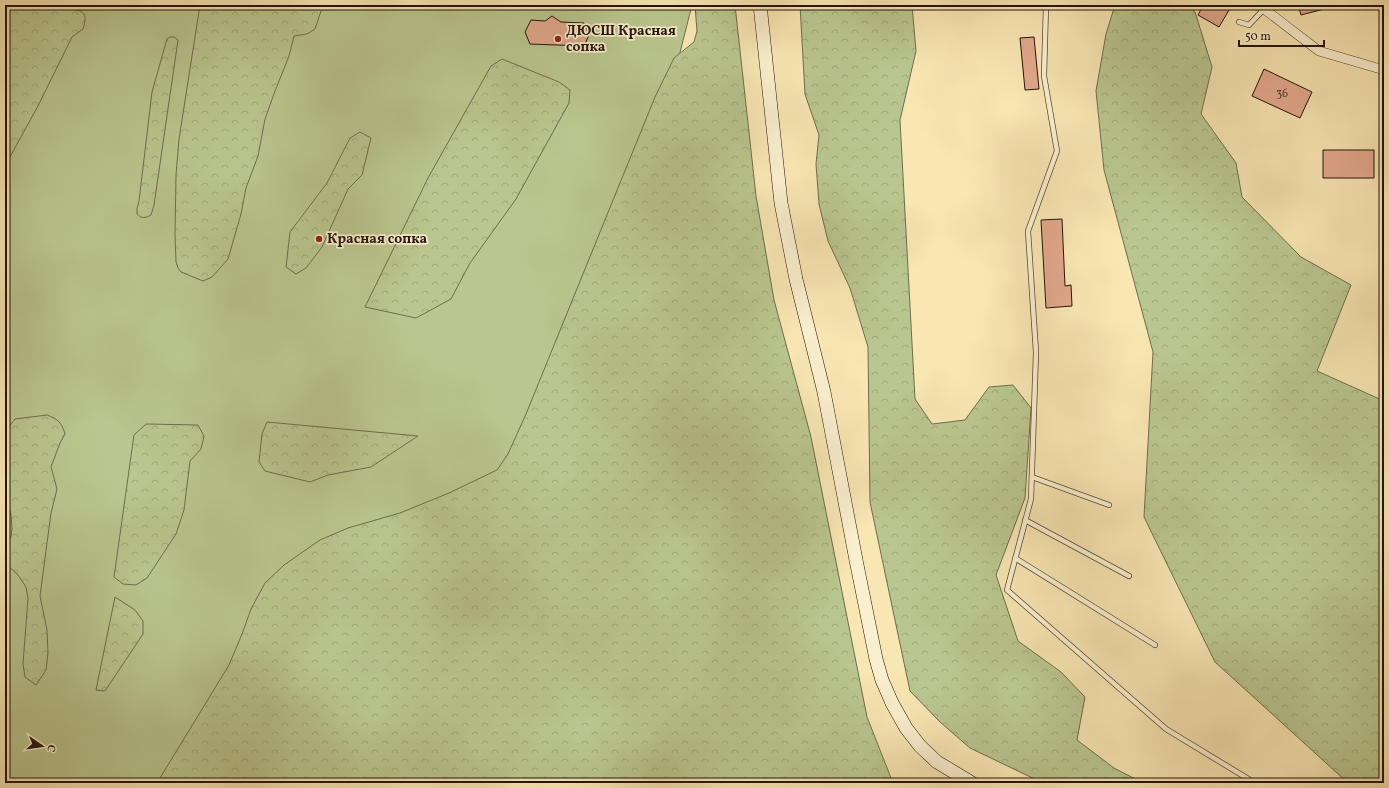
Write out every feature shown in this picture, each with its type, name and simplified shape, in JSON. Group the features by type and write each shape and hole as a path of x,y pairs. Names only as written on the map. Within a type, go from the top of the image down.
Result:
{"street":[{"path":"760,5 774,149 781,203 796,279 824,392 876,659 882,680 892,703 906,728 920,746 937,762 972,783"},
{"path":"1262,7 1319,51 1384,70"}],"lane":[{"path":"1046,5 1044,76 1057,151 1028,231 1036,352 1031,499 1006,590 1166,729 1255,783"},
{"path":"1239,22 1249,25 1262,7"},
{"path":"1032,477 1108,505"},
{"path":"1025,520 1129,576"},
{"path":"1015,558 1155,645"}],"path":[{"path":"548,5 597,7 601,5"}],"green space":[{"path":"5,5 71,5 68,9 78,10 83,13 85,19 83,29 72,37 38,106 5,166"},
{"name":"Красная сопка","path":"16,5 692,5 580,448 201,783 5,783 5,29"},
{"path":"200,5 323,5 315,29 307,34 294,36 289,56 265,119 258,156 246,188 241,214 228,259 212,277 203,281 181,272 178,268 176,262 175,234 176,175 179,139"},
{"path":"695,5 735,5 756,196 774,300 811,437 867,717 893,783 157,783 229,665 251,609 265,583 284,565 320,540 348,528 400,513 449,493 497,470 508,454 526,414 655,97 674,58 694,42 697,31"},
{"path":"800,5 912,5 916,51 900,120 915,399 932,424 965,420 989,387 1013,385 1031,408 1025,498 996,575 1018,641 1061,672 1085,697 1077,740 1114,768 1143,783 1043,783 970,748 940,722 910,691 870,502 868,347 850,288 828,241 819,204 816,164 819,135 805,94"},
{"path":"1115,5 1188,5 1195,12 1212,67 1201,114 1236,163 1242,197 1301,257 1351,285 1317,371 1384,401 1384,783 1348,783 1215,662 1144,517 1153,352 1104,170 1096,91 1106,34"},
{"path":"174,37 178,40 154,205 151,215 142,217 137,214 137,209 152,92 167,39"},
{"path":"502,59 559,82 570,90 569,103 516,199 470,263 451,299 416,318 365,307 428,178 491,66"},
{"path":"360,132 371,138 362,175 348,189 322,247 306,268 296,274 286,267 290,232 327,183 350,138"},
{"path":"47,415 59,422 65,434 51,467 57,489 51,513 40,596 47,630 48,653 46,670 36,685 25,677 23,664 28,598 26,587 18,575 5,563 5,547 11,537 12,529 11,514 5,498 5,436 15,419"},
{"path":"267,422 418,436 371,467 328,475 310,482 265,471 259,462 262,434"},
{"path":"146,424 198,425 204,436 201,449 190,461 184,510 176,534 147,578 136,585 123,584 114,577 134,435"},
{"path":"115,597 135,610 143,621 143,634 105,691 96,690"}],"building":[{"path":"1203,5 1232,5 1219,27 1198,15"},
{"path":"1298,5 1327,5 1328,8 1301,15"},
{"name":"ДЮСШ Красная сопка","path":"552,16 561,22 584,23 589,35 584,46 530,44 525,32 531,20 545,21"},
{"path":"1034,37 1039,89 1025,90 1020,38"},
{"path":"1264,69 1312,92 1300,118 1252,96"},
{"path":"1323,150 1374,150 1374,178 1323,178"},
{"path":"1062,219 1065,286 1071,285 1072,306 1046,308 1041,220"}],"place":[{"name":"ДЮСШ Красная сопка","path":"558,39"},
{"name":"Красная сопка","path":"319,239"}]}
